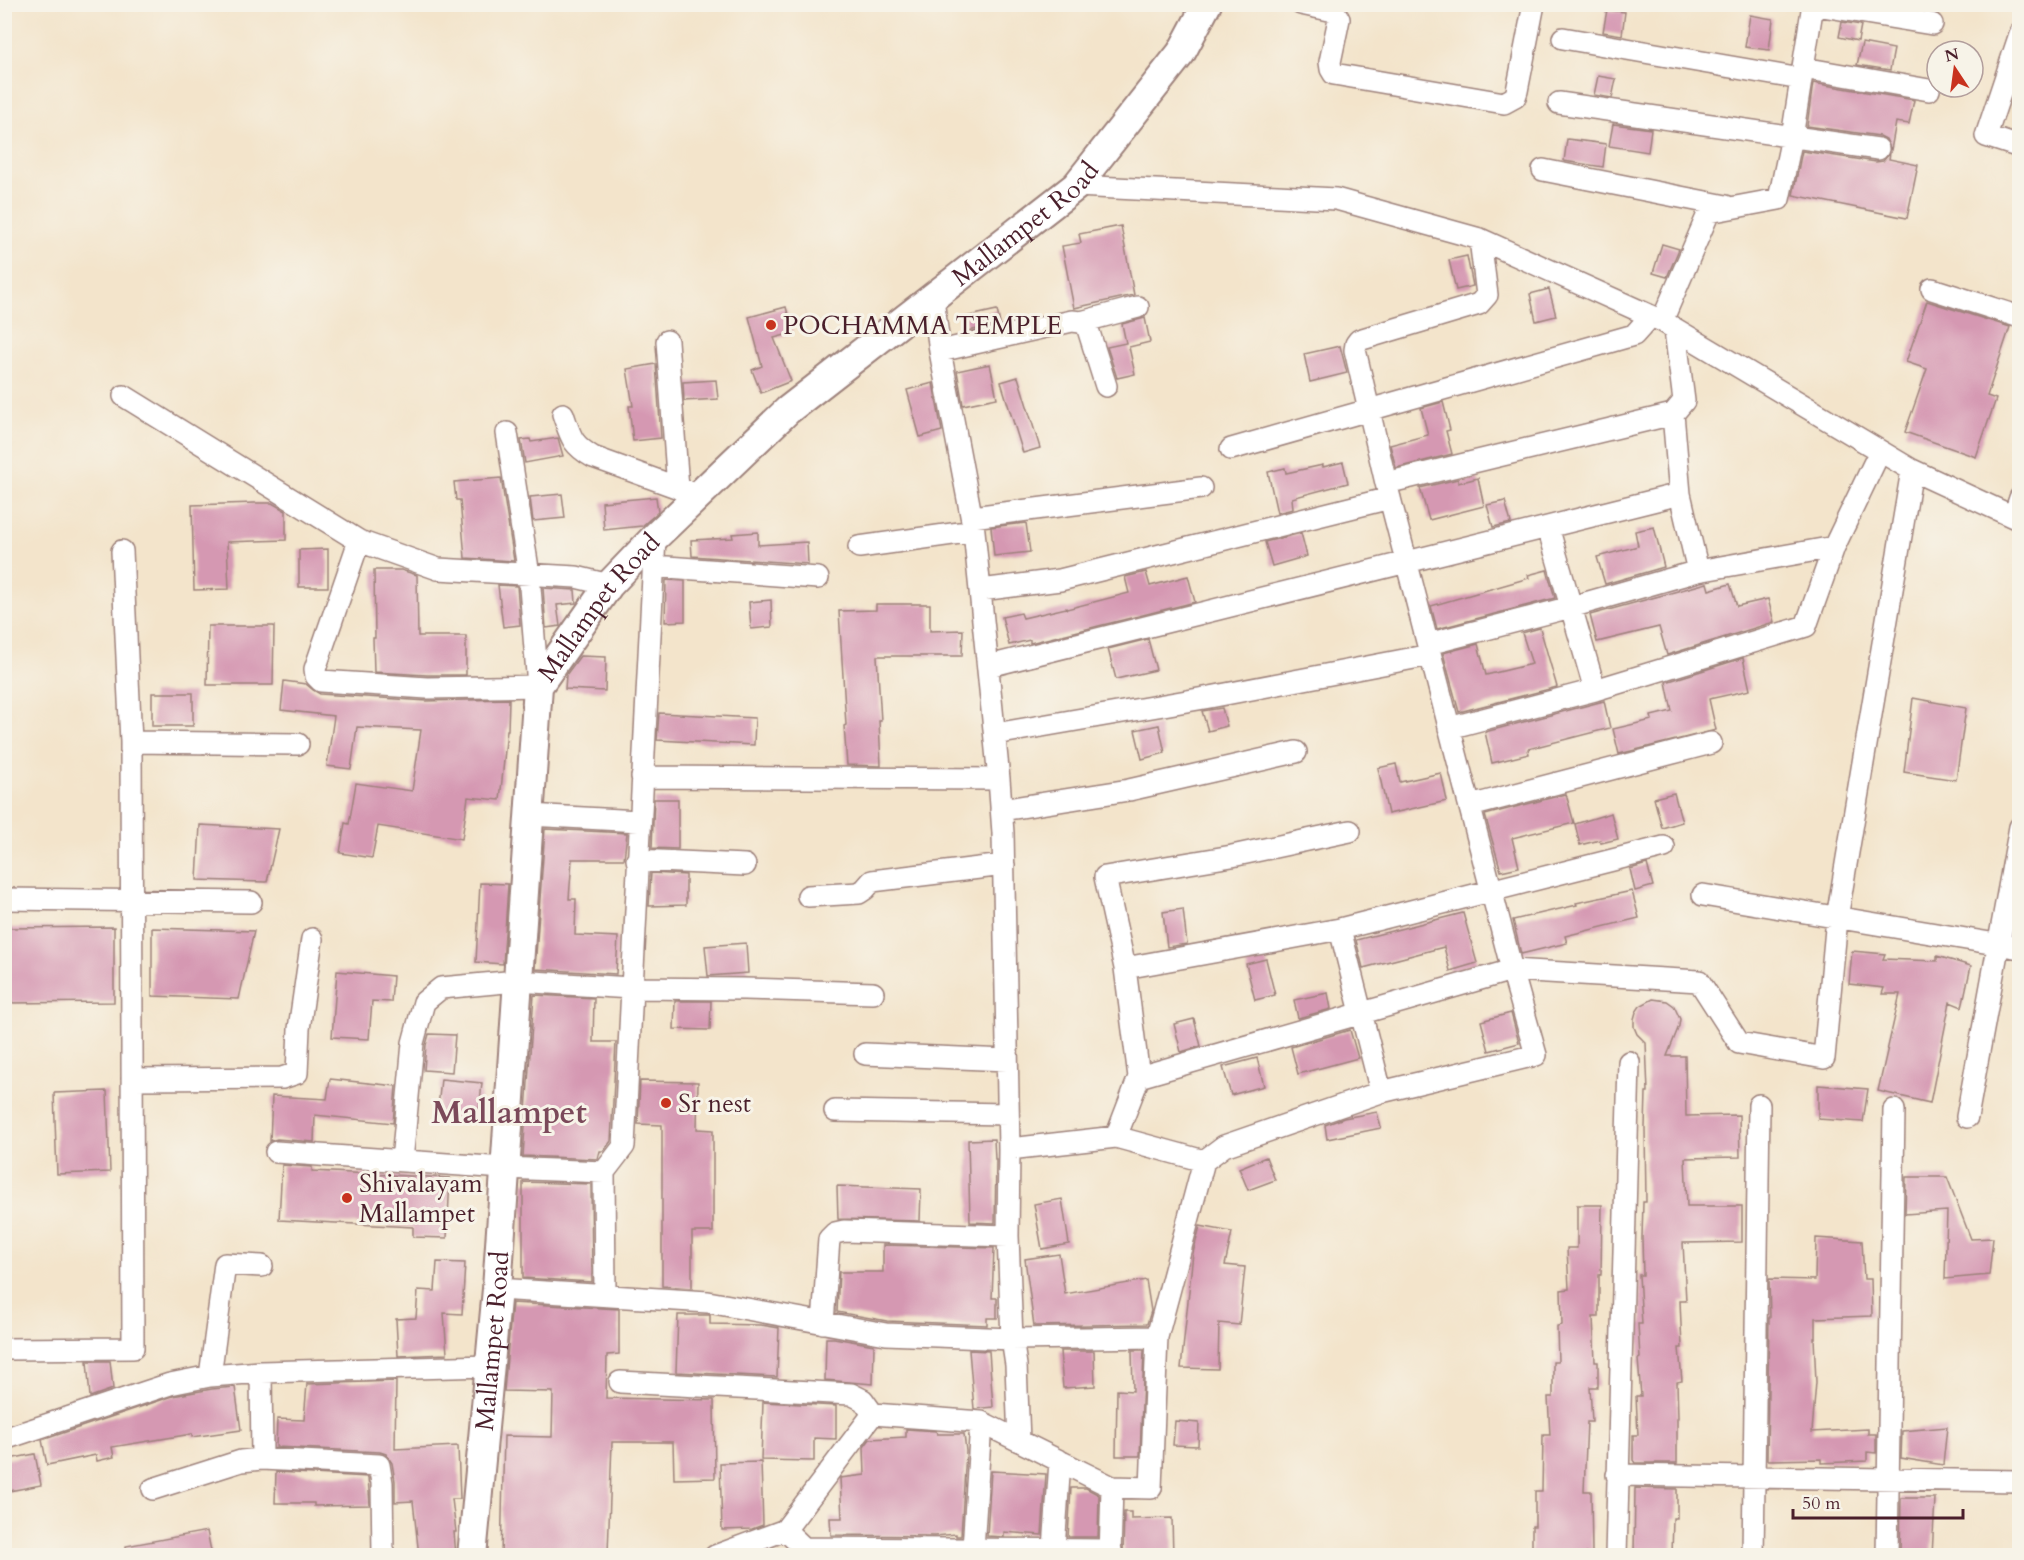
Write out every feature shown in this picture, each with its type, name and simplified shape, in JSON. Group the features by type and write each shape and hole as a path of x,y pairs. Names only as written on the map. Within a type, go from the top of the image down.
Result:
{"main road":[{"name":"Mallampet Road","path":"472,1556 497,1289 538,686 609,585 655,537 688,492 789,410 1076,186 1182,53 1207,4"}],"street":[{"path":"1301,4 1328,9 1337,14 1339,23 1330,62 1334,74 1504,103 1515,97 1517,91 1534,4"},
{"path":"981,590 1060,580 1673,414 1684,401 1663,322 1709,212 1779,199 1792,137 1812,5 1932,24"},
{"path":"2019,34 1986,136 2019,147"},
{"path":"1563,38 1802,74 1925,89"},
{"path":"1559,103 1878,149"},
{"path":"1543,170 1733,208"},
{"path":"1076,186 1336,199 1480,239 1663,322 1912,470 2018,512"},
{"path":"873,1414 981,1422 1112,1487 1151,1488 1157,1337 1204,1161 1224,1146 1381,1092 1536,1054 1491,891 1388,491 1355,350 1359,340 1479,304 1484,300 1487,295 1480,239"},
{"path":"1932,289 2019,317"},
{"path":"933,299 940,351 973,524 999,779 1004,865 1009,1149 1008,1236 1019,1441"},
{"path":"940,351 1072,321 1081,322 1138,307"},
{"path":"1081,322 1087,326 1106,386"},
{"path":"1231,449 1634,335 1663,322"},
{"path":"563,414 572,440 579,449 593,457 688,492 667,341"},
{"path":"124,396 359,541 438,569 576,577 609,585"},
{"path":"1673,414 1680,494 1698,571"},
{"path":"359,541 315,669 316,676 321,681 427,688 538,686 529,575 507,433"},
{"path":"1449,728 1595,690 1806,626 1834,547 1880,451"},
{"path":"1138,1077 1512,970 1699,981 1739,1043 1824,1058 1838,918 1912,470"},
{"path":"859,546 973,524 1201,488"},
{"path":"989,666 1680,494"},
{"path":"1548,527 1595,690"},
{"path":"605,1295 604,1172 624,1146 655,537"},
{"path":"995,734 1210,697 1429,650 1698,571 1834,547"},
{"path":"4,1349 133,1348 131,742 122,551"},
{"path":"653,566 818,578"},
{"path":"131,742 298,744"},
{"path":"1470,806 1712,743"},
{"path":"1001,810 1130,790 1296,752"},
{"path":"642,777 999,779"},
{"path":"529,815 639,821"},
{"path":"1967,1117 2019,828"},
{"path":"1116,1137 1138,1077 1125,968 1106,878 1232,856 1350,831"},
{"path":"1125,968 1340,929 1664,847"},
{"path":"637,860 745,865"},
{"path":"808,896 859,893 865,890 872,881 1004,865"},
{"path":"1703,896 2019,948"},
{"path":"4,899 251,902"},
{"path":"1340,929 1381,1092"},
{"path":"132,1079 282,1078 297,1073 299,1029 312,939"},
{"path":"402,1161 413,1043 424,1002 441,988 517,981 631,988 873,993"},
{"path":"866,1054 1007,1060"},
{"path":"1616,1556 1629,1062"},
{"path":"1753,1556 1759,1105"},
{"path":"1887,1556 1894,1110"},
{"path":"835,1111 1008,1114"},
{"path":"1009,1149 1116,1137 1204,1161"},
{"path":"276,1152 504,1168 604,1172"},
{"path":"823,1323 829,1239 836,1233 844,1231 1008,1236"},
{"path":"210,1376 225,1264 262,1266"},
{"path":"497,1289 708,1302 886,1334 1012,1339 1157,1337"},
{"path":"4,1439 170,1384 210,1376 261,1372 490,1366"},
{"path":"261,1372 262,1459"},
{"path":"620,1382 850,1394 863,1400 873,1414"},
{"path":"722,1555 785,1530 873,1414"},
{"path":"973,1549 981,1422"},
{"path":"153,1489 241,1461 262,1459 379,1465 382,1556"},
{"path":"1054,1550 1060,1461"},
{"path":"1617,1475 2019,1481"},
{"path":"785,1530 804,1548 915,1552 973,1549 1013,1552 1054,1550 1110,1553 1112,1487"}],"building":[{"path":"1607,10 1625,12 1622,35 1603,32"},
{"path":"1750,15 1773,19 1769,50 1745,47"},
{"path":"1842,22 1861,25 1858,41 1839,37"},
{"path":"1862,43 1894,49 1890,70 1857,65"},
{"path":"1598,76 1616,79 1612,98 1594,95"},
{"path":"1813,83 1914,100 1909,124 1896,122 1891,150 1886,139 1880,136 1807,126"},
{"path":"1613,124 1651,129 1648,152 1609,146"},
{"path":"1567,139 1606,144 1603,167 1564,161"},
{"path":"1802,151 1876,162 1883,161 1890,153 1889,159 1918,165 1907,218 1793,195"},
{"path":"1121,226 1134,295 1074,308 1062,246 1081,243 1079,234"},
{"path":"1662,244 1679,249 1667,277 1653,273"},
{"path":"1467,256 1473,286 1456,290 1449,260"},
{"path":"1549,289 1556,316 1536,321 1530,294"},
{"path":"1927,301 2010,327 1987,396 1996,399 1976,457 1905,432 1927,369 1906,362"},
{"path":"786,307 793,333 774,338 791,381 761,393 752,370 762,366 749,317"},
{"path":"997,310 1000,324 968,331 965,317"},
{"path":"1145,318 1150,342 1129,347 1135,374 1117,378 1107,347 1126,343 1122,324"},
{"path":"1340,346 1347,373 1310,382 1304,354"},
{"path":"656,364 661,438 633,441 629,406 633,406 627,369"},
{"path":"990,364 997,398 963,405 957,371"},
{"path":"1018,377 1040,448 1023,453 1001,382"},
{"path":"716,380 718,399 684,401 683,382"},
{"path":"933,383 942,431 920,437 907,390"},
{"path":"1443,402 1450,430 1446,431 1452,454 1396,468 1390,445 1428,435 1421,408"},
{"path":"558,438 563,456 525,463 521,440 530,439 531,442"},
{"path":"1343,462 1348,483 1292,498 1293,509 1277,513 1268,472 1285,468 1286,473"},
{"path":"501,478 514,561 465,558 460,500 456,500 454,482"},
{"path":"1478,478 1484,506 1429,520 1420,488 1458,479 1458,483"},
{"path":"562,494 565,518 533,521 530,497"},
{"path":"656,497 658,512 642,526 604,530 602,502"},
{"path":"1505,501 1511,523 1493,527 1487,505"},
{"path":"272,503 286,511 286,540 227,542 229,589 194,590 192,505"},
{"path":"1026,523 1030,552 994,556 991,527"},
{"path":"1654,527 1664,567 1605,584 1597,557 1638,546 1635,531"},
{"path":"758,532 758,545 807,542 808,564 692,556 691,540 733,538 732,534"},
{"path":"1301,533 1307,556 1272,566 1265,542"},
{"path":"328,549 328,587 299,587 299,550"},
{"path":"374,570 401,570 417,575 418,636 466,636 466,675 374,672"},
{"path":"1547,570 1555,598 1437,629 1431,606 1529,578 1528,575"},
{"path":"1146,572 1150,586 1188,576 1195,602 1030,643 1030,640 1009,645 1002,617 1021,613 1023,618 1129,593 1125,577"},
{"path":"666,580 685,581 685,621 665,622"},
{"path":"1707,583 1709,590 1730,584 1737,606 1768,599 1774,622 1667,655 1659,627 1597,642 1590,615"},
{"path":"498,585 517,586 520,625 503,627"},
{"path":"543,588 575,590 576,603 557,605 560,626 546,628"},
{"path":"771,600 772,627 751,629 749,602"},
{"path":"876,604 930,604 930,631 963,630 962,656 877,656 881,766 847,765 839,611 876,610"},
{"path":"208,626 274,626 273,685 207,685"},
{"path":"1540,628 1557,687 1459,712 1443,653 1478,644 1486,675 1532,664 1522,633"},
{"path":"1148,639 1156,670 1116,679 1108,649"},
{"path":"580,656 606,657 605,691 565,689 566,675"},
{"path":"1743,658 1750,690 1709,699 1716,730 1619,754 1613,729 1652,720 1651,716 1672,711 1666,682"},
{"path":"284,681 306,684 320,694 427,701 509,699 500,800 468,797 462,839 378,826 372,858 340,853 345,823 349,824 356,783 412,791 421,730 357,727 351,769 327,766 334,716 281,710"},
{"path":"152,693 193,693 193,726 152,726"},
{"path":"1913,698 1966,708 1956,780 1904,772"},
{"path":"1604,701 1610,728 1528,749 1529,754 1492,763 1485,732"},
{"path":"1222,708 1227,726 1208,731 1202,711"},
{"path":"659,713 755,718 754,745 657,740"},
{"path":"1159,725 1165,753 1142,759 1135,730"},
{"path":"1396,764 1400,782 1441,773 1447,801 1388,814 1378,768"},
{"path":"1674,793 1682,822 1662,828 1654,798"},
{"path":"1566,794 1574,823 1512,838 1519,867 1501,871 1485,815"},
{"path":"654,799 678,799 678,849 652,848"},
{"path":"1611,813 1618,839 1601,843 1600,840 1580,845 1575,824"},
{"path":"200,825 279,829 267,882 197,880"},
{"path":"545,829 627,833 624,859 572,859 569,899 576,899 575,935 618,937 616,974 535,969"},
{"path":"1647,864 1653,886 1635,891 1630,869"},
{"path":"651,873 686,875 686,905 649,906"},
{"path":"480,883 508,884 503,964 476,962"},
{"path":"1632,891 1639,918 1565,936 1567,943 1521,954 1513,920"},
{"path":"1183,909 1187,944 1167,947 1163,912"},
{"path":"1463,913 1477,963 1450,971 1444,947 1363,968 1356,940"},
{"path":"114,927 114,1002 4,1003 4,928"},
{"path":"152,928 254,931 239,999 152,996"},
{"path":"746,943 748,973 708,976 705,946"},
{"path":"1852,951 1885,954 1883,959 1937,961 1937,956 1971,966 1962,1007 1950,1002 1930,1103 1878,1091 1900,994 1882,994 1884,988 1849,984"},
{"path":"1266,959 1275,995 1255,1000 1246,964"},
{"path":"337,971 393,976 391,1002 372,1001 369,1039 332,1037"},
{"path":"1328,993 1331,1009 1298,1018 1294,1000"},
{"path":"534,995 594,998 593,1042 616,1042 611,1141 604,1151 600,1151 598,1159 523,1156"},
{"path":"1653,999 1667,1001 1674,1006 1680,1019 1667,1056 1685,1056 1686,1116 1739,1115 1740,1157 1685,1158 1687,1206 1742,1206 1742,1242 1683,1243 1686,1301 1680,1301 1682,1348 1679,1348 1682,1381 1677,1382 1677,1463 1635,1463 1633,1460 1633,1435 1638,1435 1636,1396 1641,1396 1638,1359 1640,1358 1638,1324 1642,1324 1639,1275 1643,1275 1643,1202 1646,1202 1645,1128 1646,1092 1648,1092 1646,1043 1637,1034 1634,1019 1640,1006"},
{"path":"675,1001 711,1001 710,1030 674,1029"},
{"path":"1511,1013 1519,1043 1489,1051 1481,1021"},
{"path":"1194,1019 1201,1046 1181,1052 1174,1024"},
{"path":"1350,1030 1358,1058 1298,1074 1291,1047"},
{"path":"429,1034 455,1035 452,1072 424,1070"},
{"path":"1257,1058 1264,1086 1231,1095 1223,1067"},
{"path":"330,1079 396,1086 393,1123 315,1115 314,1142 277,1139 270,1141 272,1096 327,1099"},
{"path":"441,1079 482,1083 478,1121 437,1117"},
{"path":"640,1081 698,1082 697,1129 713,1130 713,1232 692,1232 692,1288 662,1286 662,1125 638,1124"},
{"path":"1818,1085 1868,1089 1863,1122 1818,1119"},
{"path":"107,1091 110,1172 57,1174 54,1093"},
{"path":"1377,1112 1381,1128 1327,1139 1325,1125 1344,1118"},
{"path":"994,1139 995,1223 970,1222 968,1140"},
{"path":"1266,1157 1275,1180 1248,1190 1239,1168"},
{"path":"282,1165 312,1167 312,1171 450,1178 447,1238 413,1237 413,1227 279,1220"},
{"path":"1906,1177 1947,1177 1971,1239 1993,1238 1989,1275 1945,1279 1947,1211 1905,1214"},
{"path":"523,1182 591,1184 592,1282 523,1278"},
{"path":"837,1186 921,1189 920,1221 838,1219"},
{"path":"1062,1199 1069,1244 1042,1249 1034,1204"},
{"path":"1577,1205 1602,1205 1599,1317 1593,1317 1598,1387 1590,1387 1592,1422 1587,1422 1584,1491 1591,1491 1592,1553 1532,1553 1535,1491 1542,1491 1543,1435 1550,1435 1548,1397 1553,1397 1553,1362 1558,1362 1557,1326 1562,1325 1561,1290 1569,1289 1567,1248 1577,1248"},
{"path":"1200,1226 1232,1232 1225,1265 1245,1267 1239,1325 1219,1323 1218,1369 1181,1368 1193,1253"},
{"path":"1816,1238 1862,1241 1864,1279 1871,1279 1872,1316 1815,1318 1816,1382 1812,1432 1868,1429 1868,1434 1876,1434 1876,1453 1867,1452 1867,1461 1821,1463 1821,1459 1767,1460 1769,1279 1815,1280"},
{"path":"883,1245 994,1248 992,1298 997,1298 997,1318 987,1318 987,1325 887,1321 837,1312 839,1272 883,1272"},
{"path":"1059,1254 1065,1294 1146,1280 1151,1311 1147,1324 1034,1326 1025,1259"},
{"path":"437,1262 465,1263 462,1314 444,1313 447,1354 398,1356 396,1319 416,1318 418,1290 435,1291"},
{"path":"512,1303 619,1309 619,1354 607,1355 606,1398 714,1400 715,1478 674,1479 673,1442 612,1442 608,1553 529,1552 529,1556 501,1556 504,1436 552,1437 553,1392 504,1391"},
{"path":"678,1315 710,1315 710,1324 761,1325 779,1328 777,1377 676,1372"},
{"path":"826,1338 874,1345 873,1384 825,1380"},
{"path":"969,1350 989,1351 993,1407 974,1409"},
{"path":"1132,1350 1144,1350 1140,1456 1116,1456 1117,1390 1133,1391"},
{"path":"1060,1351 1094,1351 1095,1386 1063,1388"},
{"path":"87,1361 110,1361 113,1389 90,1397"},
{"path":"396,1381 395,1449 458,1446 460,1499 452,1499 456,1556 419,1556 413,1501 395,1502 392,1463 386,1454 276,1447 277,1419 304,1420 307,1384"},
{"path":"235,1387 241,1430 192,1437 192,1434 112,1447 114,1457 97,1461 96,1455 47,1465 42,1440 173,1396"},
{"path":"763,1402 836,1406 836,1439 814,1438 814,1461 761,1460"},
{"path":"1175,1421 1199,1423 1198,1446 1173,1445"},
{"path":"1947,1427 1943,1465 1901,1458 1902,1431"},
{"path":"906,1429 936,1431 937,1434 964,1434 966,1451 961,1536 956,1536 956,1534 935,1536 831,1535 830,1518 842,1518 840,1478 865,1475 864,1447 870,1439 906,1437"},
{"path":"35,1454 41,1485 4,1492 4,1460"},
{"path":"761,1462 763,1525 752,1529 722,1530 720,1463"},
{"path":"991,1471 1046,1474 1042,1535 1004,1532 1004,1537 987,1536"},
{"path":"276,1472 368,1477 370,1505 314,1506 314,1503 275,1503"},
{"path":"1071,1488 1086,1488 1099,1495 1098,1537 1068,1537"},
{"path":"1635,1488 1677,1489 1677,1518 1673,1518 1672,1556 1634,1556"},
{"path":"1901,1498 1935,1498 1932,1556 1900,1556"},
{"path":"1124,1512 1131,1512 1131,1519 1172,1518 1173,1556 1123,1556"},
{"path":"207,1531 212,1556 127,1556 126,1546"}],"place":[{"name":"POCHAMMA TEMPLE","path":"771,325"},
{"name":"Sr nest","path":"666,1103"},
{"name":"Shivalayam Mallampet","path":"347,1198"}],"district":[{"name":"Mallampet","path":"509,1112"}]}
